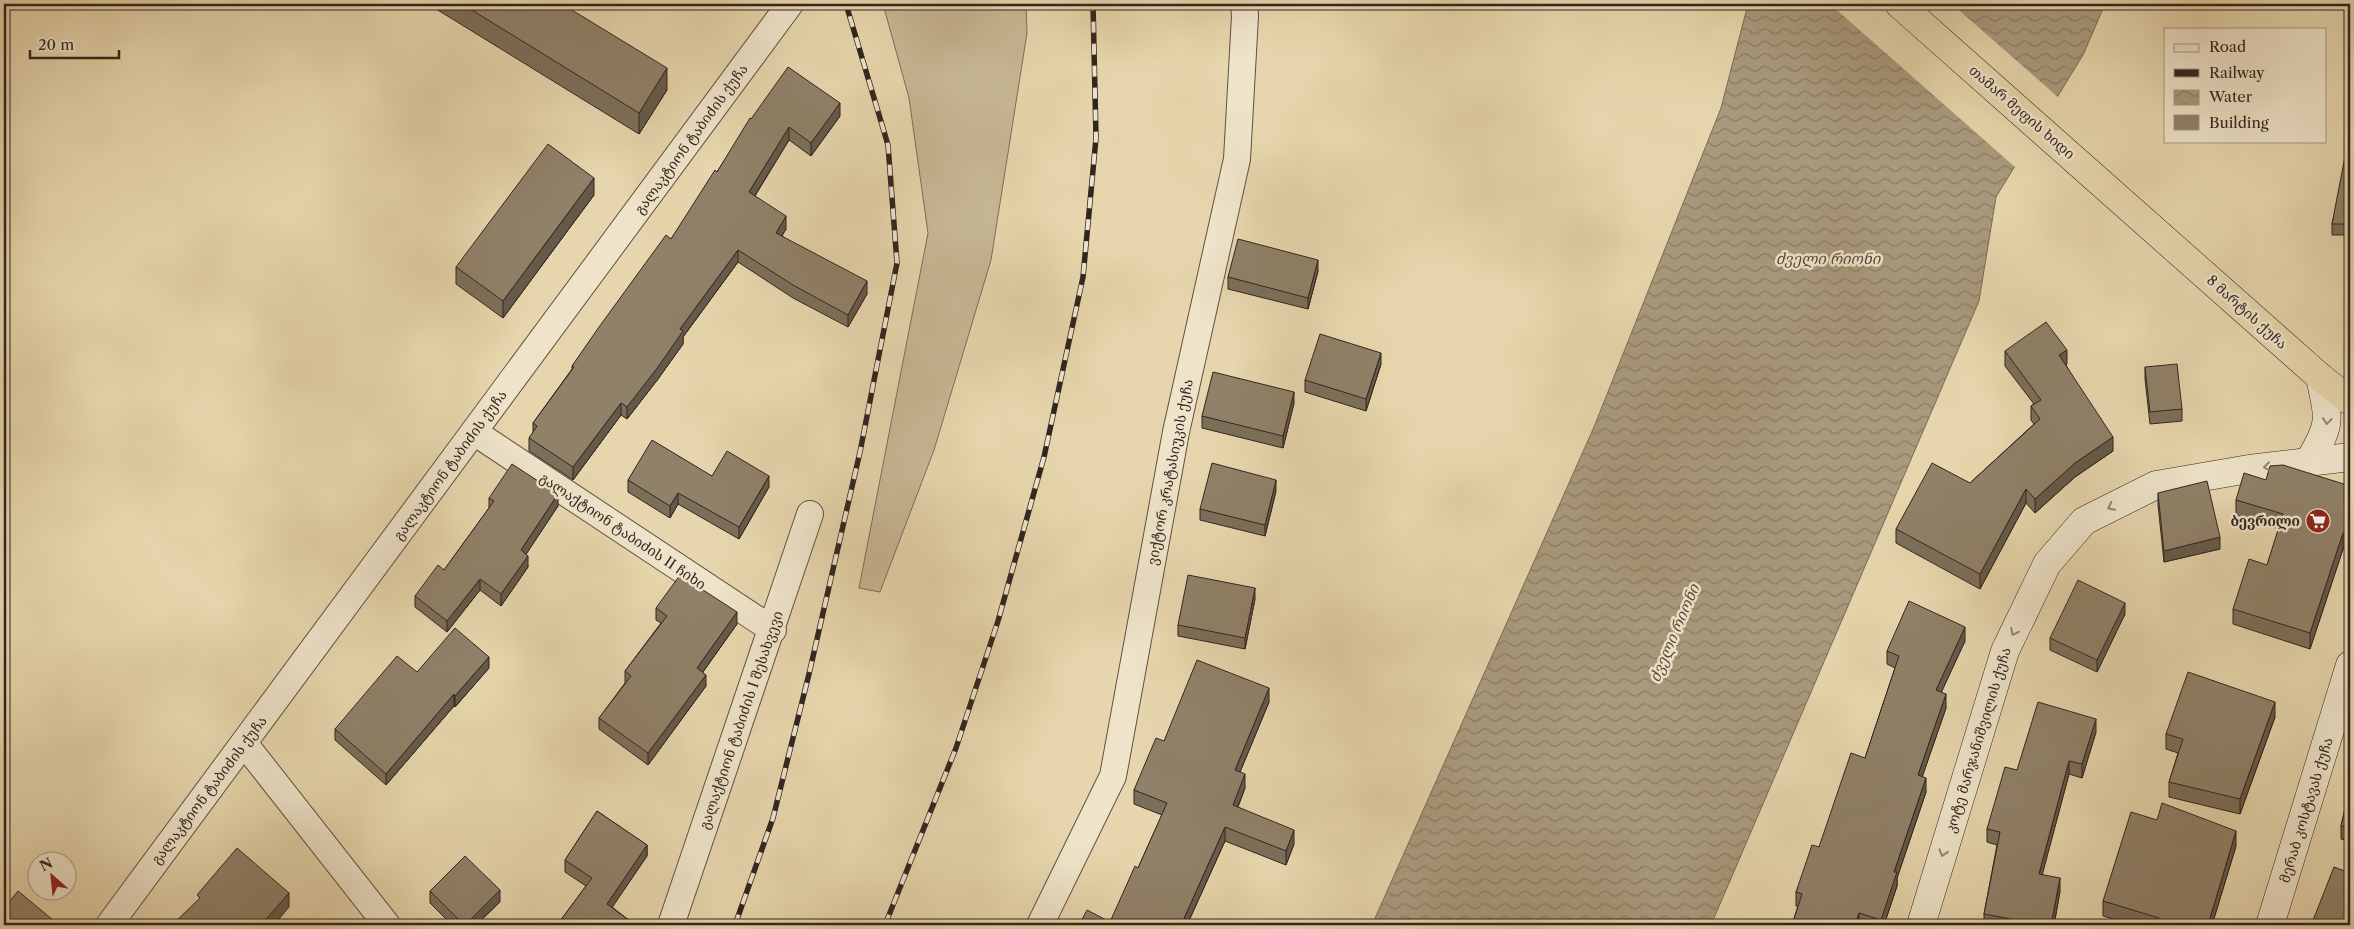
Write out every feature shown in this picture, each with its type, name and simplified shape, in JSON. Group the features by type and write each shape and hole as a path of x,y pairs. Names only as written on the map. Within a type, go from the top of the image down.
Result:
{"highway":[{"name":"თამარ მეფის ხიდი","path":"1899,4 2145,221"},
{"name":"8 მარტის ქუჩა","path":"2145,221 2320,377 2350,401"}],"street":[{"name":"გალაკტიონ ტაბიძის ქუჩა","path":"109,925 790,4"},
{"name":"ვიქტორ კრატასიუკის ქუჩა","path":"1040,925 1113,776 1176,432 1237,159 1246,16 1244,4"},
{"path":"2309,461 2324,436 2328,416 2320,377"},
{"name":"გალაქტიონ ტაბიძის II ჩიხი","path":"474,432 772,630"},
{"name":"კოტე მარჯანიშვილის ქუჩა","path":"1921,925 2005,651 2047,564 2084,521 2156,485 2309,461 2350,457"},
{"name":"გალაქტიონ ტაბიძის I შესახვევი","path":"671,925 810,514"},
{"name":"მერაბ კოსტავას ქუჩა","path":"2270,925 2350,665"},
{"path":"244,743 387,925"}],"shaded area":[{"path":"883,4 1026,4 1027,33 991,260 934,450 880,592 859,588 928,233 909,98"}],"water":[{"name":"ძველი რიონი","path":"1748,4 2105,4 2083,55 1996,197 1979,301 1711,925 1372,925 1594,427 1721,108"}],"pier":[{"path":"1830,4 1952,4 2059,98 2016,168"}],"building":[{"path":"462,4 562,4 667,68 639,113"},
{"path":"788,67 840,103 811,143 789,127 749,192 786,216 776,233 867,281 848,315 793,285 738,250 680,329 683,331 658,367 627,407 621,403 573,467 529,438 537,426 533,423 574,367 572,366 599,327 666,235 671,239 715,170 717,172 750,118"},
{"path":"548,144 594,178 503,301 456,267"},
{"path":"2347,146 2350,146 2350,224 2332,224"},
{"path":"1238,239 1318,260 1308,298 1228,277"},
{"path":"2046,322 2067,350 2059,355 2113,437 2075,463 2035,499 2026,489 1980,574 1896,529 1932,463 1970,483 2040,419 2031,406 2041,400 2005,351"},
{"path":"1320,334 1381,353 1366,399 1305,380"},
{"path":"2177,364 2182,409 2150,412 2145,367"},
{"path":"1213,372 1294,392 1283,436 1202,416"},
{"path":"652,440 712,476 727,451 769,476 739,527 678,493 670,506 628,480"},
{"path":"1212,463 1276,480 1265,525 1200,509"},
{"path":"512,464 558,494 521,550 528,556 501,594 480,579 447,621 415,596 438,565 444,570 494,501 489,498"},
{"path":"2283,465 2350,486 2350,528 2348,535 2343,533 2310,633 2233,609 2249,559 2267,565 2283,514 2236,500 2244,473 2266,480 2270,466"},
{"path":"2207,481 2220,537 2164,551 2158,493"},
{"path":"680,575 737,612 697,668 706,675 648,753 599,718 631,676 625,671 667,616 656,608"},
{"path":"1188,575 1255,588 1245,638 1178,625"},
{"path":"2078,580 2125,603 2097,660 2050,638"},
{"path":"1909,601 1965,627 1936,690 1946,694 1918,775 1926,778 1894,872 1897,872 1881,920 1859,913 1855,925 1792,925 1802,894 1796,892 1812,845 1819,847 1851,753 1865,758 1899,656 1887,651"},
{"path":"455,628 489,657 455,696 454,694 386,774 335,729 397,656 417,672"},
{"path":"1197,660 1269,688 1235,770 1245,774 1233,805 1294,830 1286,851 1225,827 1181,925 1079,925 1087,910 1110,922 1135,866 1138,868 1167,803 1134,790 1156,738 1164,741"},
{"path":"2188,672 2275,702 2240,799 2169,782 2183,739 2166,734"},
{"path":"2038,702 2096,719 2082,764 2069,761 2039,874 2060,878 2051,925 1984,914 2000,832 1987,829 2005,767 2017,770"},
{"path":"2350,787 2350,828 2341,826"},
{"path":"2162,803 2236,831 2208,925 2156,925 2159,918 2103,901 2131,812 2157,820"},
{"path":"597,811 647,845 607,904 634,924 557,925 592,878 565,860"},
{"path":"237,848 289,893 261,925 172,925 200,898 197,895"},
{"path":"465,856 500,890 464,925 430,891"},
{"path":"2334,867 2350,873 2350,925 2318,925 2312,923"},
{"path":"18,891 28,899 28,902 31,902 53,920 48,925 4,925 4,908"}],"railway":[{"path":"735,925 773,818 809,674 860,452 897,263 888,145 846,4"},
{"path":"885,925 956,748 998,621 1044,457 1083,277 1096,138 1093,4"}],"place":[{"name":"ბევრილი","path":"2318,521"}]}
